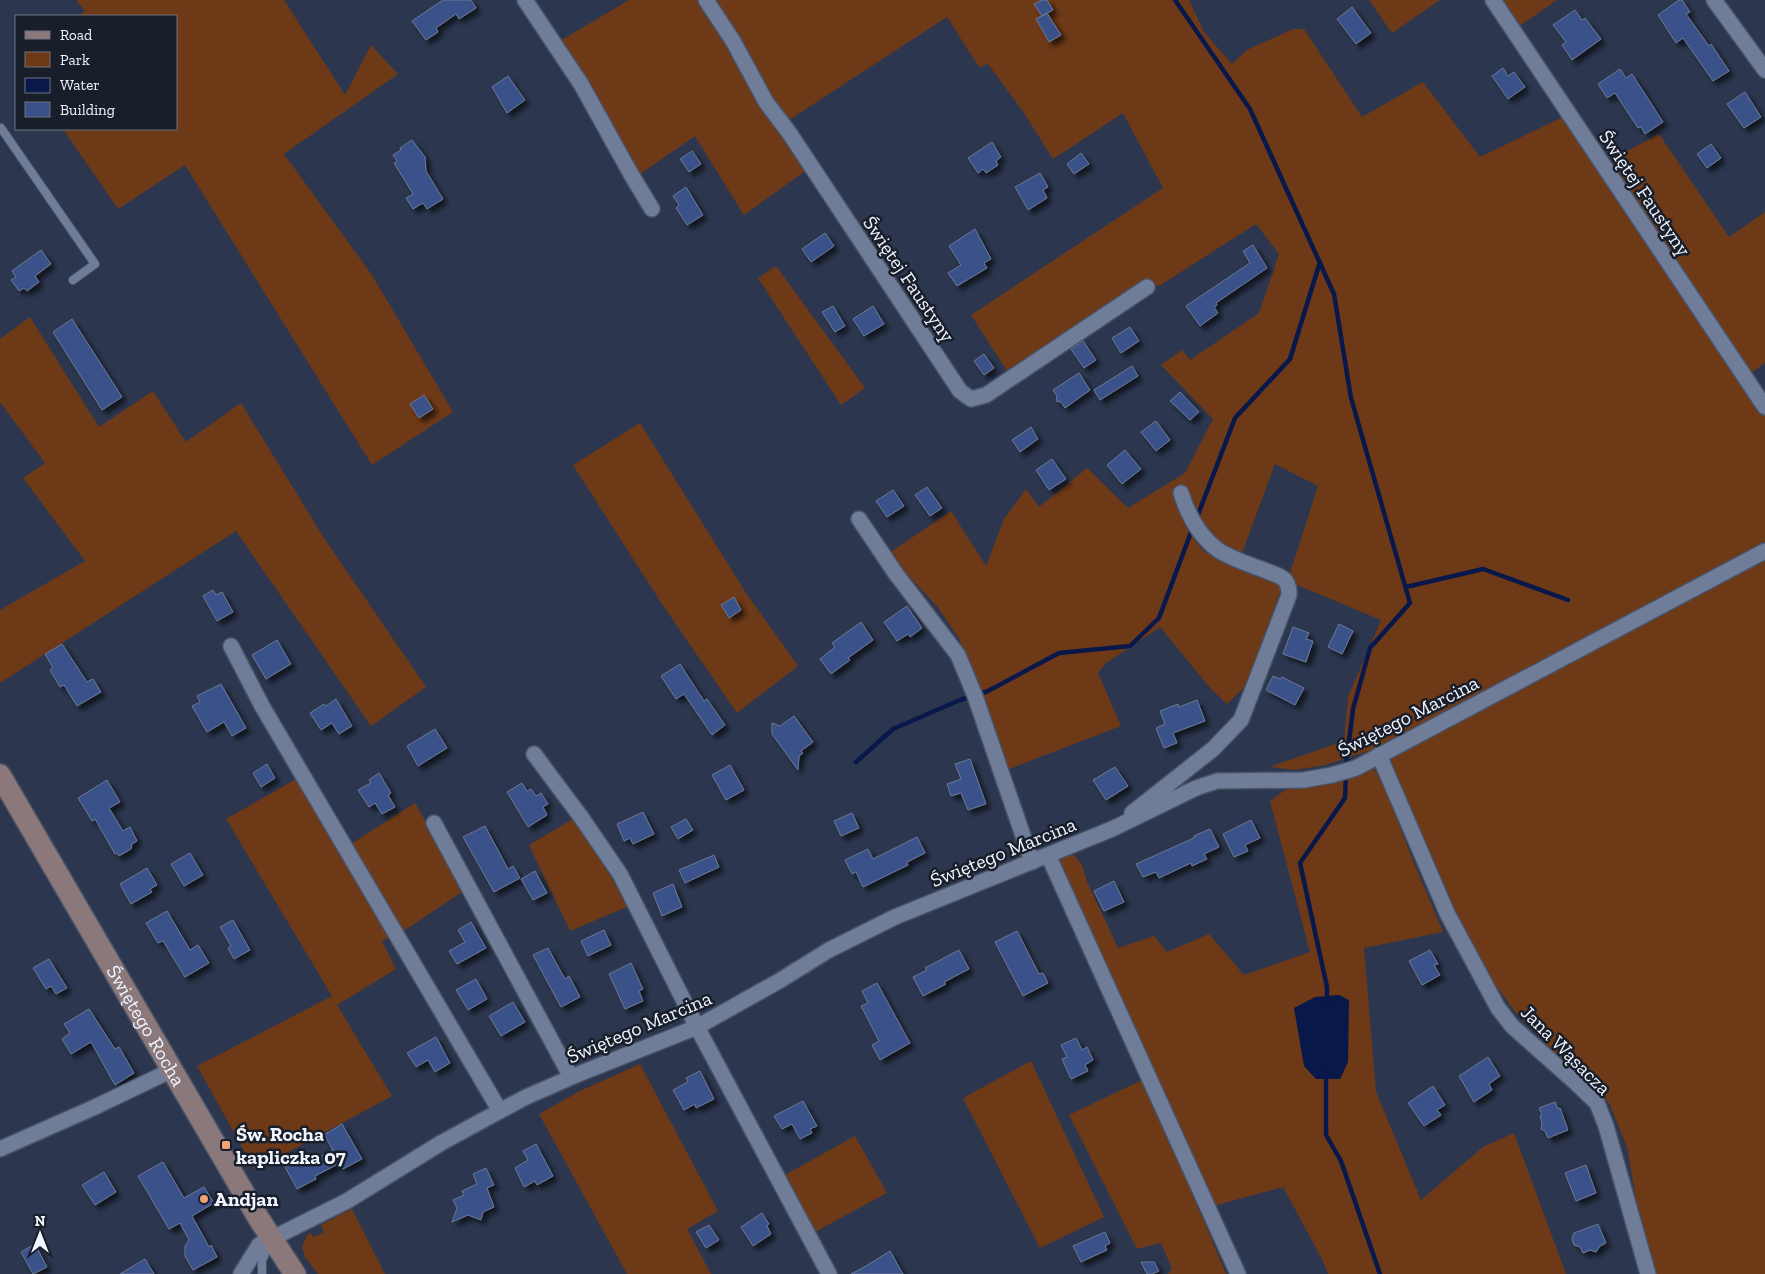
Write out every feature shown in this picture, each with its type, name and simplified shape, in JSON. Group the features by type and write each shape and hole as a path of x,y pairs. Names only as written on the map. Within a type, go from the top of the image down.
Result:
{"street":[{"path":"525,0 581,84 652,209"},
{"name":"Świętej Faustyny","path":"706,0 733,41 766,102 790,134 965,396 971,399 986,395 1147,287"},
{"name":"Świętej Faustyny","path":"1492,0 1765,407"},
{"path":"1714,0 1765,70"},
{"path":"1112,829 1213,749 1241,720 1289,595 1289,587 1285,580 1277,575 1229,557 1202,536 1186,511 1181,493"},
{"path":"859,519 896,574 958,655 975,696 1032,862"},
{"name":"Świętego Marcina","path":"240,1274 260,1245 347,1201 441,1143 526,1097 697,1027 854,937 895,917 1112,829 1196,788 1217,781 1304,780 1356,768 1765,550"},
{"path":"231,646 262,706 500,1111"},
{"path":"534,754 581,817 620,874 697,1027 829,1274"},
{"name":"Jana Wąsacza","path":"1379,756 1447,913 1498,1008 1512,1026 1597,1103 1606,1126 1648,1274"},
{"name":"Świętego Rocha","path":"0,775 271,1239 295,1274"},
{"path":"434,823 571,1077"},
{"path":"1048,855 1238,1274"},
{"path":"0,1149 172,1070"}],"lane":[{"path":"1,128 95,264 73,280"},
{"path":"262,1274 262,1260 271,1239"}],"green space":[{"path":"76,0 284,0 345,95 371,45 398,74 284,154 372,275 453,412 372,465 185,165 118,209 64,130 178,130 178,15 79,15 85,11"},
{"path":"629,0 698,0 808,169 744,215 695,136 640,174 560,41"},
{"path":"713,0 1189,0 1204,32 1232,64 1247,50 1293,29 1304,29 1362,117 1423,82 1480,157 1567,115 1765,402 1765,1274 1657,1274 1641,1228 1627,1147 1610,1105 1596,1082 1555,1053 1516,1013 1489,976 1454,908 1384,746 1325,765 1294,770 1269,767 1344,741 1348,697 1381,620 1297,585 1290,573 1318,486 1275,464 1242,553 1217,541 1206,525 1195,540 1204,552 1275,580 1281,589 1246,686 1227,704 1211,689 1160,627 1106,663 1098,673 1121,726 1009,769 964,658 960,640 937,606 888,554 951,511 986,566 1004,519 1026,489 1039,507 1087,468 1128,508 1185,473 1213,419 1161,365 1182,350 1190,360 1259,313 1279,254 1256,224 1159,286 1138,283 1009,374 971,315 1163,188 1123,113 1053,159 1022,110 988,64 979,67 947,17 789,120"},
{"path":"1369,0 1440,0 1392,33"},
{"path":"1500,0 1557,0 1518,27"},
{"path":"1659,134 1729,237 1765,212 1765,363 1751,373 1615,168 1614,158"},
{"path":"776,266 865,388 841,405 758,278"},
{"path":"30,317 99,427 153,391 186,442 241,403 324,538 426,687 371,726 236,531 0,683 0,610 85,561 23,478 45,463 0,402 0,339"},
{"path":"640,423 746,593 798,666 737,713 662,604 573,465"},
{"path":"1373,767 1387,793 1443,932 1364,948 1376,1092 1421,1200 1483,1147 1514,1133 1566,1274 1328,1274 1322,1259 1283,1187 1213,1206 1055,862 1073,854 1082,865 1087,882 1118,948 1154,936 1167,952 1209,934 1244,975 1310,952 1270,801 1288,788"},
{"path":"298,778 390,937 382,941 396,969 337,1005 392,1096 255,1170 197,1066 332,996 226,819"},
{"path":"415,803 465,890 402,932 351,844"},
{"path":"576,817 629,906 570,931 529,845"},
{"path":"1031,1061 1104,1217 1040,1248 963,1098"},
{"path":"640,1064 718,1211 687,1229 711,1274 627,1274 539,1114 580,1091"},
{"path":"1144,1079 1226,1274 1168,1274 1172,1269 1161,1243 1137,1249 1069,1115"},
{"path":"855,1136 887,1193 811,1234 781,1177"},
{"path":"352,1209 385,1274 318,1274 305,1257 302,1247 307,1235 311,1233 313,1237 324,1232 321,1225"}],"water":[{"path":"1339,995 1349,1000 1348,1062 1340,1079 1316,1079 1304,1066 1294,1008 1315,997"}],"building":[{"path":"443,0 471,0 476,8 459,19 456,14 436,28 438,32 426,40 412,21"},
{"path":"1047,0 1053,10 1042,16 1034,4"},
{"path":"1679,0 1682,0 1690,12 1686,14 1709,46 1711,44 1729,71 1713,81 1683,38 1676,43 1658,15"},
{"path":"1352,7 1371,33 1356,44 1337,19"},
{"path":"1575,10 1582,20 1585,18 1601,39 1572,60 1562,45 1566,42 1553,25"},
{"path":"1047,13 1061,35 1049,42 1036,19"},
{"path":"1503,68 1508,76 1514,72 1525,87 1508,99 1492,76"},
{"path":"1620,69 1626,78 1632,74 1663,122 1645,134 1641,127 1638,128 1615,93 1607,98 1598,84"},
{"path":"508,76 525,100 507,113 492,87"},
{"path":"1745,92 1761,117 1744,128 1727,104"},
{"path":"412,140 425,157 426,171 443,199 427,209 423,203 413,209 406,198 413,194 394,163 397,161 393,155"},
{"path":"992,142 1001,157 996,161 998,165 986,173 983,169 978,173 968,158"},
{"path":"1711,144 1721,158 1707,168 1697,154"},
{"path":"692,151 701,164 689,172 680,159"},
{"path":"1081,153 1089,164 1074,174 1067,164"},
{"path":"1040,173 1048,187 1043,190 1047,198 1028,210 1015,187"},
{"path":"686,187 703,215 687,225 676,208 679,205 673,196"},
{"path":"975,229 991,259 984,263 987,268 957,286 948,273 961,265 949,246"},
{"path":"825,233 834,246 811,262 802,249"},
{"path":"1253,245 1267,268 1216,303 1217,305 1214,307 1218,313 1200,326 1186,306 1250,263 1243,251"},
{"path":"41,250 51,264 35,276 39,282 27,291 24,288 19,291 11,280 16,277 12,271"},
{"path":"833,306 845,326 835,332 822,312"},
{"path":"873,306 884,324 864,336 853,319"},
{"path":"72,319 122,397 102,410 53,332"},
{"path":"1130,327 1139,341 1121,353 1112,338"},
{"path":"1083,341 1096,360 1084,368 1071,349"},
{"path":"984,354 994,368 984,375 974,361"},
{"path":"1132,366 1138,376 1100,400 1094,390"},
{"path":"1079,373 1090,390 1065,408 1061,402 1056,401 1057,396 1053,390"},
{"path":"1180,392 1199,412 1190,420 1170,401"},
{"path":"424,395 433,409 419,418 410,404"},
{"path":"1156,421 1170,440 1156,451 1141,432"},
{"path":"1031,427 1038,439 1020,452 1012,440"},
{"path":"1125,450 1141,469 1122,484 1107,465"},
{"path":"1052,459 1066,479 1049,490 1036,470"},
{"path":"927,487 942,508 930,516 915,495"},
{"path":"893,490 904,506 887,517 876,501"},
{"path":"213,590 216,595 222,592 233,612 217,621 203,596"},
{"path":"734,597 741,610 729,618 721,605"},
{"path":"907,606 922,628 910,637 908,634 897,641 884,622"},
{"path":"861,622 873,640 848,658 850,660 831,674 820,659 835,647 832,643"},
{"path":"1339,624 1353,631 1342,654 1328,647"},
{"path":"1293,627 1309,633 1306,639 1313,641 1306,662 1283,654"},
{"path":"277,640 291,664 266,679 252,655"},
{"path":"62,644 87,682 93,679 101,692 77,706 64,685 60,687 50,670 53,668 45,654"},
{"path":"680,664 704,701 707,699 725,725 712,735 684,694 676,699 661,676"},
{"path":"1273,676 1280,679 1282,677 1304,688 1295,705 1266,690"},
{"path":"221,684 246,728 232,736 224,722 207,732 192,706 200,702 197,696"},
{"path":"336,699 352,726 339,734 332,723 321,730 310,713"},
{"path":"1197,700 1205,721 1173,733 1177,743 1164,748 1156,728 1165,724 1160,711 1178,704 1179,707"},
{"path":"794,716 813,742 801,751 803,753 799,756 798,770 772,734 772,723 780,726"},
{"path":"435,729 447,748 418,766 407,746"},
{"path":"970,759 986,804 968,810 961,793 951,796 947,784 961,779 955,764"},
{"path":"267,764 275,778 261,787 253,773"},
{"path":"730,765 744,790 726,800 712,775"},
{"path":"1115,767 1128,786 1106,800 1093,780"},
{"path":"379,773 391,793 388,795 395,807 382,814 375,803 369,807 358,790 371,783 369,780"},
{"path":"107,780 120,802 109,808 123,831 130,827 137,841 132,844 131,849 119,856 117,853 115,854 95,819 92,821 78,798"},
{"path":"522,783 527,791 531,789 536,796 541,793 548,804 543,807 547,815 528,827 507,792"},
{"path":"643,812 654,834 633,844 630,838 624,841 617,824"},
{"path":"852,813 859,828 841,836 834,821"},
{"path":"686,819 693,830 678,839 671,827"},
{"path":"1251,820 1260,838 1245,845 1248,851 1234,857 1223,834"},
{"path":"485,826 508,869 513,866 520,878 494,892 463,837"},
{"path":"1210,829 1219,847 1204,854 1207,859 1192,866 1191,863 1159,878 1156,872 1143,877 1136,864"},
{"path":"917,837 925,853 907,862 908,865 863,887 856,872 852,874 845,860 868,849 873,859"},
{"path":"190,853 203,875 184,886 171,864"},
{"path":"714,855 719,867 685,883 679,870"},
{"path":"147,868 157,885 150,889 152,892 131,904 120,884"},
{"path":"535,871 547,893 533,900 521,879"},
{"path":"1114,881 1124,902 1104,911 1094,891"},
{"path":"673,884 682,907 662,916 653,893"},
{"path":"167,911 190,950 198,945 209,963 185,977 163,941 158,943 146,923"},
{"path":"233,920 250,950 234,959 228,948 231,946 220,927"},
{"path":"471,922 486,948 457,964 449,951 465,942 458,930"},
{"path":"604,930 611,945 588,956 581,941"},
{"path":"1017,931 1039,974 1043,973 1048,983 1023,996 995,942"},
{"path":"548,948 565,979 569,976 580,997 561,1007 533,955"},
{"path":"959,950 969,969 923,996 913,977 927,970 925,968"},
{"path":"1430,950 1438,964 1434,965 1440,975 1422,985 1409,961"},
{"path":"49,959 67,988 56,994 51,986 46,989 33,968"},
{"path":"631,963 643,989 639,991 643,1001 625,1009 609,974"},
{"path":"476,979 487,999 468,1010 456,990"},
{"path":"877,983 910,1043 880,1060 872,1045 879,1041 861,1006 868,1003 862,991"},
{"path":"513,1002 525,1022 501,1036 489,1016"},
{"path":"89,1009 115,1049 119,1047 134,1073 115,1085 91,1042 71,1054 62,1039 70,1033 64,1024"},
{"path":"436,1037 450,1063 435,1072 428,1060 416,1067 407,1053"},
{"path":"1076,1038 1082,1050 1087,1047 1093,1060 1085,1065 1088,1071 1071,1079 1062,1059 1067,1057 1061,1045"},
{"path":"1488,1057 1500,1076 1489,1084 1492,1090 1474,1102 1459,1076"},
{"path":"700,1071 714,1099 696,1108 695,1104 684,1110 673,1090 688,1082 686,1078"},
{"path":"1433,1086 1445,1105 1437,1110 1441,1115 1424,1126 1408,1103"},
{"path":"803,1101 817,1126 810,1129 812,1133 800,1139 792,1124 782,1129 774,1116"},
{"path":"1555,1102 1558,1109 1560,1108 1568,1130 1548,1138 1545,1131 1541,1129 1540,1116 1542,1115 1539,1108"},
{"path":"342,1124 362,1159 343,1169 340,1163 315,1176 316,1179 297,1189 285,1167 304,1157 308,1163 333,1150 324,1135"},
{"path":"536,1144 553,1176 537,1185 535,1181 524,1187 515,1168 528,1160 523,1151"},
{"path":"163,1162 184,1198 204,1187 214,1203 192,1216 209,1247 211,1245 217,1257 193,1270 185,1256 185,1246 189,1240 180,1223 169,1229 138,1176"},
{"path":"1586,1165 1596,1193 1576,1201 1565,1173"},
{"path":"486,1168 494,1185 487,1188 494,1207 483,1212 481,1220 468,1215 452,1222 457,1208 453,1200 464,1195 462,1191 477,1184 473,1174"},
{"path":"104,1172 116,1192 95,1205 82,1185"},
{"path":"762,1213 769,1224 767,1226 771,1234 753,1246 741,1227"},
{"path":"1598,1224 1606,1243 1600,1246 1596,1252 1590,1250 1583,1253 1580,1247 1574,1245 1572,1239 1574,1233"},
{"path":"709,1225 719,1240 706,1248 696,1232"},
{"path":"1105,1232 1110,1243 1105,1246 1107,1250 1081,1262 1073,1246"},
{"path":"35,1244 47,1267 33,1274 21,1252"},
{"path":"890,1251 903,1274 851,1274 866,1266"},
{"path":"145,1259 154,1274 120,1274"},
{"path":"1141,1262 1154,1262 1159,1271 1147,1274"}],"waterway":[{"path":"1175,0 1250,109 1334,294 1351,398 1410,603 1370,648 1353,709 1346,765"},
{"path":"1196,520 1235,418 1290,359 1320,262"},
{"path":"856,762 893,729 960,700 988,691 1059,653 1130,646 1159,618 1193,527"},
{"path":"1406,587 1483,569 1568,600"},
{"path":"1327,1001 1327,987 1300,863 1345,798 1346,774"},
{"path":"1326,1073 1326,1135 1341,1161 1380,1274"}],"place":[{"name":"Św. Rocha kapliczka 07","path":"226,1145"},
{"name":"Andjan","path":"204,1199"}]}
